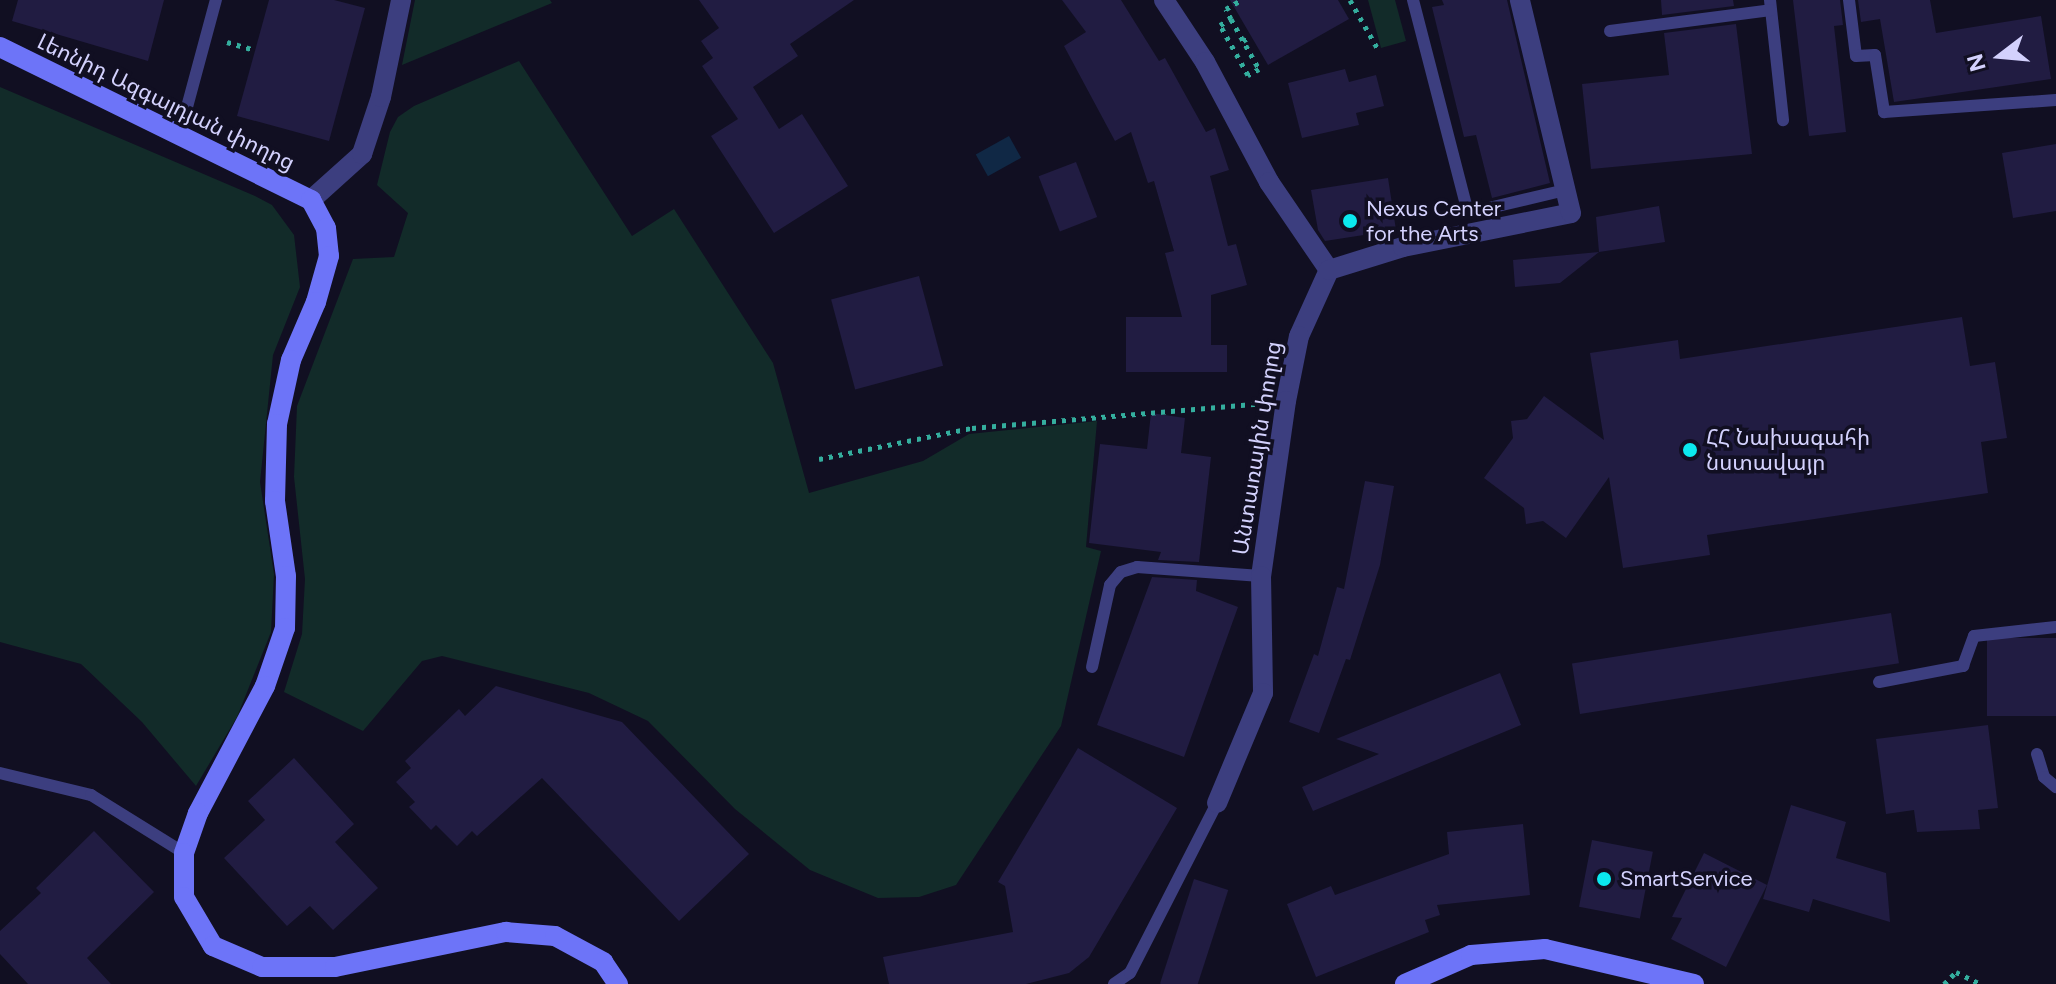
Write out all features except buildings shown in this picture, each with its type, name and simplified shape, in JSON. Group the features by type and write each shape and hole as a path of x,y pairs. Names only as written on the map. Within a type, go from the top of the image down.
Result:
{"street":[{"path":"399,0 381,97 362,154 311,200 326,228 329,256 316,302 291,360 277,424 275,501 286,576 285,628 265,686 198,813 184,853 184,897 213,946 262,967 335,967 506,932 555,936 603,962 618,984"},
{"path":"1164,0 1205,62 1269,182 1329,270 1403,247 1571,213 1520,0"},
{"name":"Լեոնիդ Ազգալդյան փողոց","path":"0,47 311,200"},
{"name":"Անտառային փողոց","path":"1217,803 1263,693 1261,576 1286,401 1299,336 1329,270"},
{"path":"1405,984 1471,955 1545,949 1694,984"}],"lane":[{"path":"180,133 216,0"},
{"path":"1413,0 1468,213 1565,190"},
{"path":"1849,0 1856,56 1875,55 1884,112 2056,100"},
{"path":"1610,31 1770,5 1783,120"},
{"path":"1092,667 1110,585 1121,572 1137,567 1261,576"},
{"path":"1879,682 1963,666 1974,636 2056,627"},
{"path":"2037,754 2044,777 2056,787"},
{"path":"0,773 91,795 184,853"},
{"path":"1114,984 1130,973 1217,803"}],"path":[{"path":"1231,19 1220,25 1248,75 1259,69 1226,9 1241,0"},
{"path":"1350,0 1378,49"},
{"path":"207,36 255,50"},
{"path":"1243,41 1251,36"},
{"path":"819,459 972,428 1286,401"},
{"path":"1944,984 1956,972 1981,984"}],"green space":[{"path":"415,0 550,0 552,3 402,65"},
{"path":"1368,0 1395,0 1406,41 1381,48"},
{"path":"519,61 632,236 674,209 773,363 809,493 923,461 969,434 1097,421 1086,547 1101,551 1061,726 956,885 919,897 878,898 810,870 735,809 648,721 589,693 442,656 422,661 363,731 284,692 302,634 305,579 294,477 297,406 353,259 394,257 408,213 377,185 390,132 398,117 414,106"},
{"path":"0,87 255,196 272,205 294,235 300,287 273,355 260,482 274,574 271,632 237,717 196,786 142,722 81,664 0,642"}],"water":[{"path":"1009,136 1021,158 988,176 976,154"}],"place":[{"name":"Nexus Center for the Arts","path":"1350,221"},
{"name":"ՀՀ Նախագահի նստավայր","path":"1690,450"},
{"name":"SmartService","path":"1604,879"}]}
